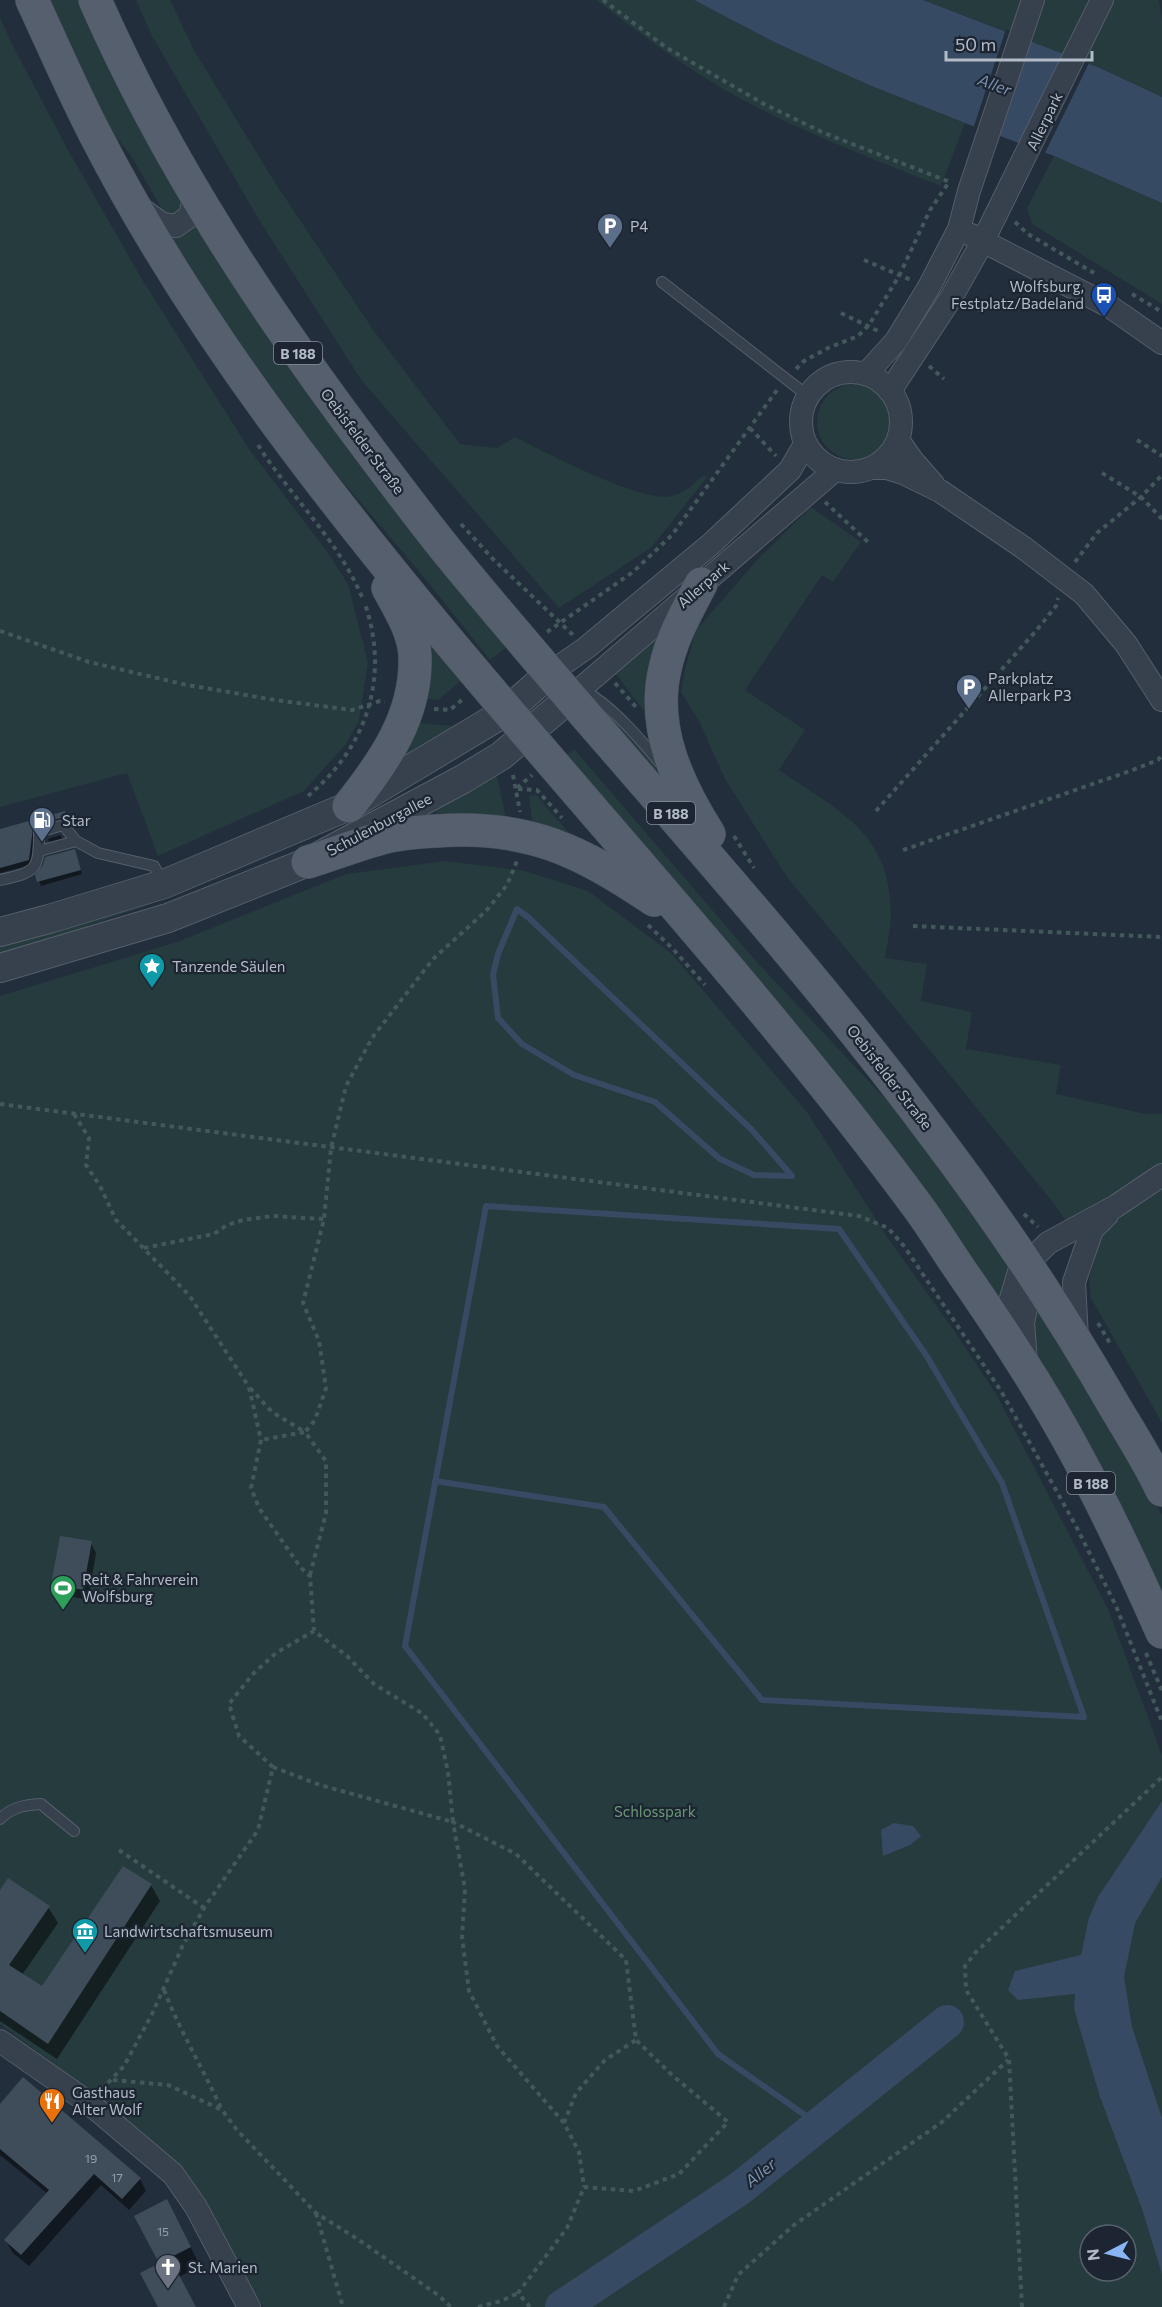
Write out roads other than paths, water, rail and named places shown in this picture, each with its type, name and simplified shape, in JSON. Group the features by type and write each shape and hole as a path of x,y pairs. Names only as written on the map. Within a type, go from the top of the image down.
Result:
{"main road":[{"name":"B 188","path":"32,0 95,136 131,200 206,323 280,429 355,528 517,723 686,920 861,1132 922,1212 1028,1371 1074,1449 1125,1549 1162,1632"},
{"name":"Oebisfelder Straße","path":"95,0 145,105 195,194 256,292 322,387 444,548 771,929 893,1078 1028,1265 1077,1341 1162,1490"},
{"path":"349,806 372,778 402,729 412,692 415,655 405,620 355,528"},
{"path":"701,584 678,629 665,667 662,684 664,728 670,756 684,791 771,929"},
{"path":"308,862 384,838 421,832 466,829 522,834 576,853 619,876 686,920"}],"street":[{"path":"866,374 896,341 929,287 959,229 960,186 982,156 1033,0"},
{"name":"Allerpark","path":"890,391 951,298 983,241 1099,7"},
{"path":"131,200 162,224 176,226 190,216 195,194"},
{"path":"959,229 1109,306 1162,343"},
{"path":"844,372 866,374 880,381 890,391 898,406 901,423 898,440 884,461 860,472 835,470 821,464 805,444 801,428 801,414 808,396 820,382 832,375 844,372"},
{"path":"898,440 912,460 940,491"},
{"name":"Allerpark","path":"560,685 586,648 711,544 790,470 805,444"},
{"path":"872,468 887,468 903,473 940,491 1024,548 1084,594 1126,644 1162,700"},
{"name":"Allerpark","path":"560,685 644,637 701,584 835,470"},
{"name":"Schulenburgallee","path":"0,932 164,884 349,806 517,723 560,685"},
{"name":"Schulenburgallee","path":"0,968 168,918 308,862 463,779 501,756 517,723"},
{"path":"164,884 168,918"},
{"path":"1008,1341 1009,1305 1019,1272 1048,1243 1116,1206 1162,1175"},
{"path":"1077,1341 1074,1282 1092,1230 1116,1206"},
{"path":"1028,1265 1030,1288 1026,1301 1023,1332 1028,1371"},
{"path":"0,2041 89,2103 173,2174 196,2207 249,2307"}],"lane":[{"path":"662,282 808,396"},
{"path":"560,685 593,696 611,709 630,727 684,791"},
{"path":"0,880 27,874 36,866 39,832 63,825 76,841 98,853 154,866 164,884"},
{"path":"39,851 76,841"},
{"path":"0,1819 8,1811 24,1805 41,1804 74,1831"}],"water":[{"path":"694,0 923,0 1100,68 1162,97 1162,203 1054,156 869,85 776,43"},
{"path":"1162,1801 1162,1877 1135,1923 1124,1977 1132,2027 1162,2118 1162,2274 1142,2209 1100,2097 1074,2009 1075,1994 1018,2000 1008,1990 1015,1971 1081,1955 1089,1918 1098,1897"},
{"path":"894,1823 913,1826 921,1836 910,1845 883,1856 881,1830"}],"waterway":[{"path":"517,909 752,1130 792,1176 754,1175 720,1159 655,1102 574,1075 522,1044 498,1018 493,974 498,954 517,909"},
{"path":"435,1481 604,1507 762,1700 1084,1717 1002,1483 926,1355 839,1229 486,1206 405,1646 718,2054 819,2125"},
{"name":"Aller","path":"562,2307 739,2189 947,2022"}],"place":[{"name":"P4","path":"610,249"},
{"name":"Wolfsburg, Festplatz/Badeland","path":"1104,318"},
{"name":"Parkplatz Allerpark P3","path":"969,710"},
{"name":"Star","path":"42,843"},
{"name":"Tanzende Säulen","path":"152,989"},
{"name":"Reit & Fahrverein Wolfsburg","path":"63,1611"},
{"name":"Landwirtschaftsmuseum","path":"85,1954"},
{"name":"Gasthaus Alter Wolf","path":"52,2124"},
{"name":"St. Marien","path":"168,2290"}],"park label":[{"name":"Schlosspark","path":"655,1811"}]}
